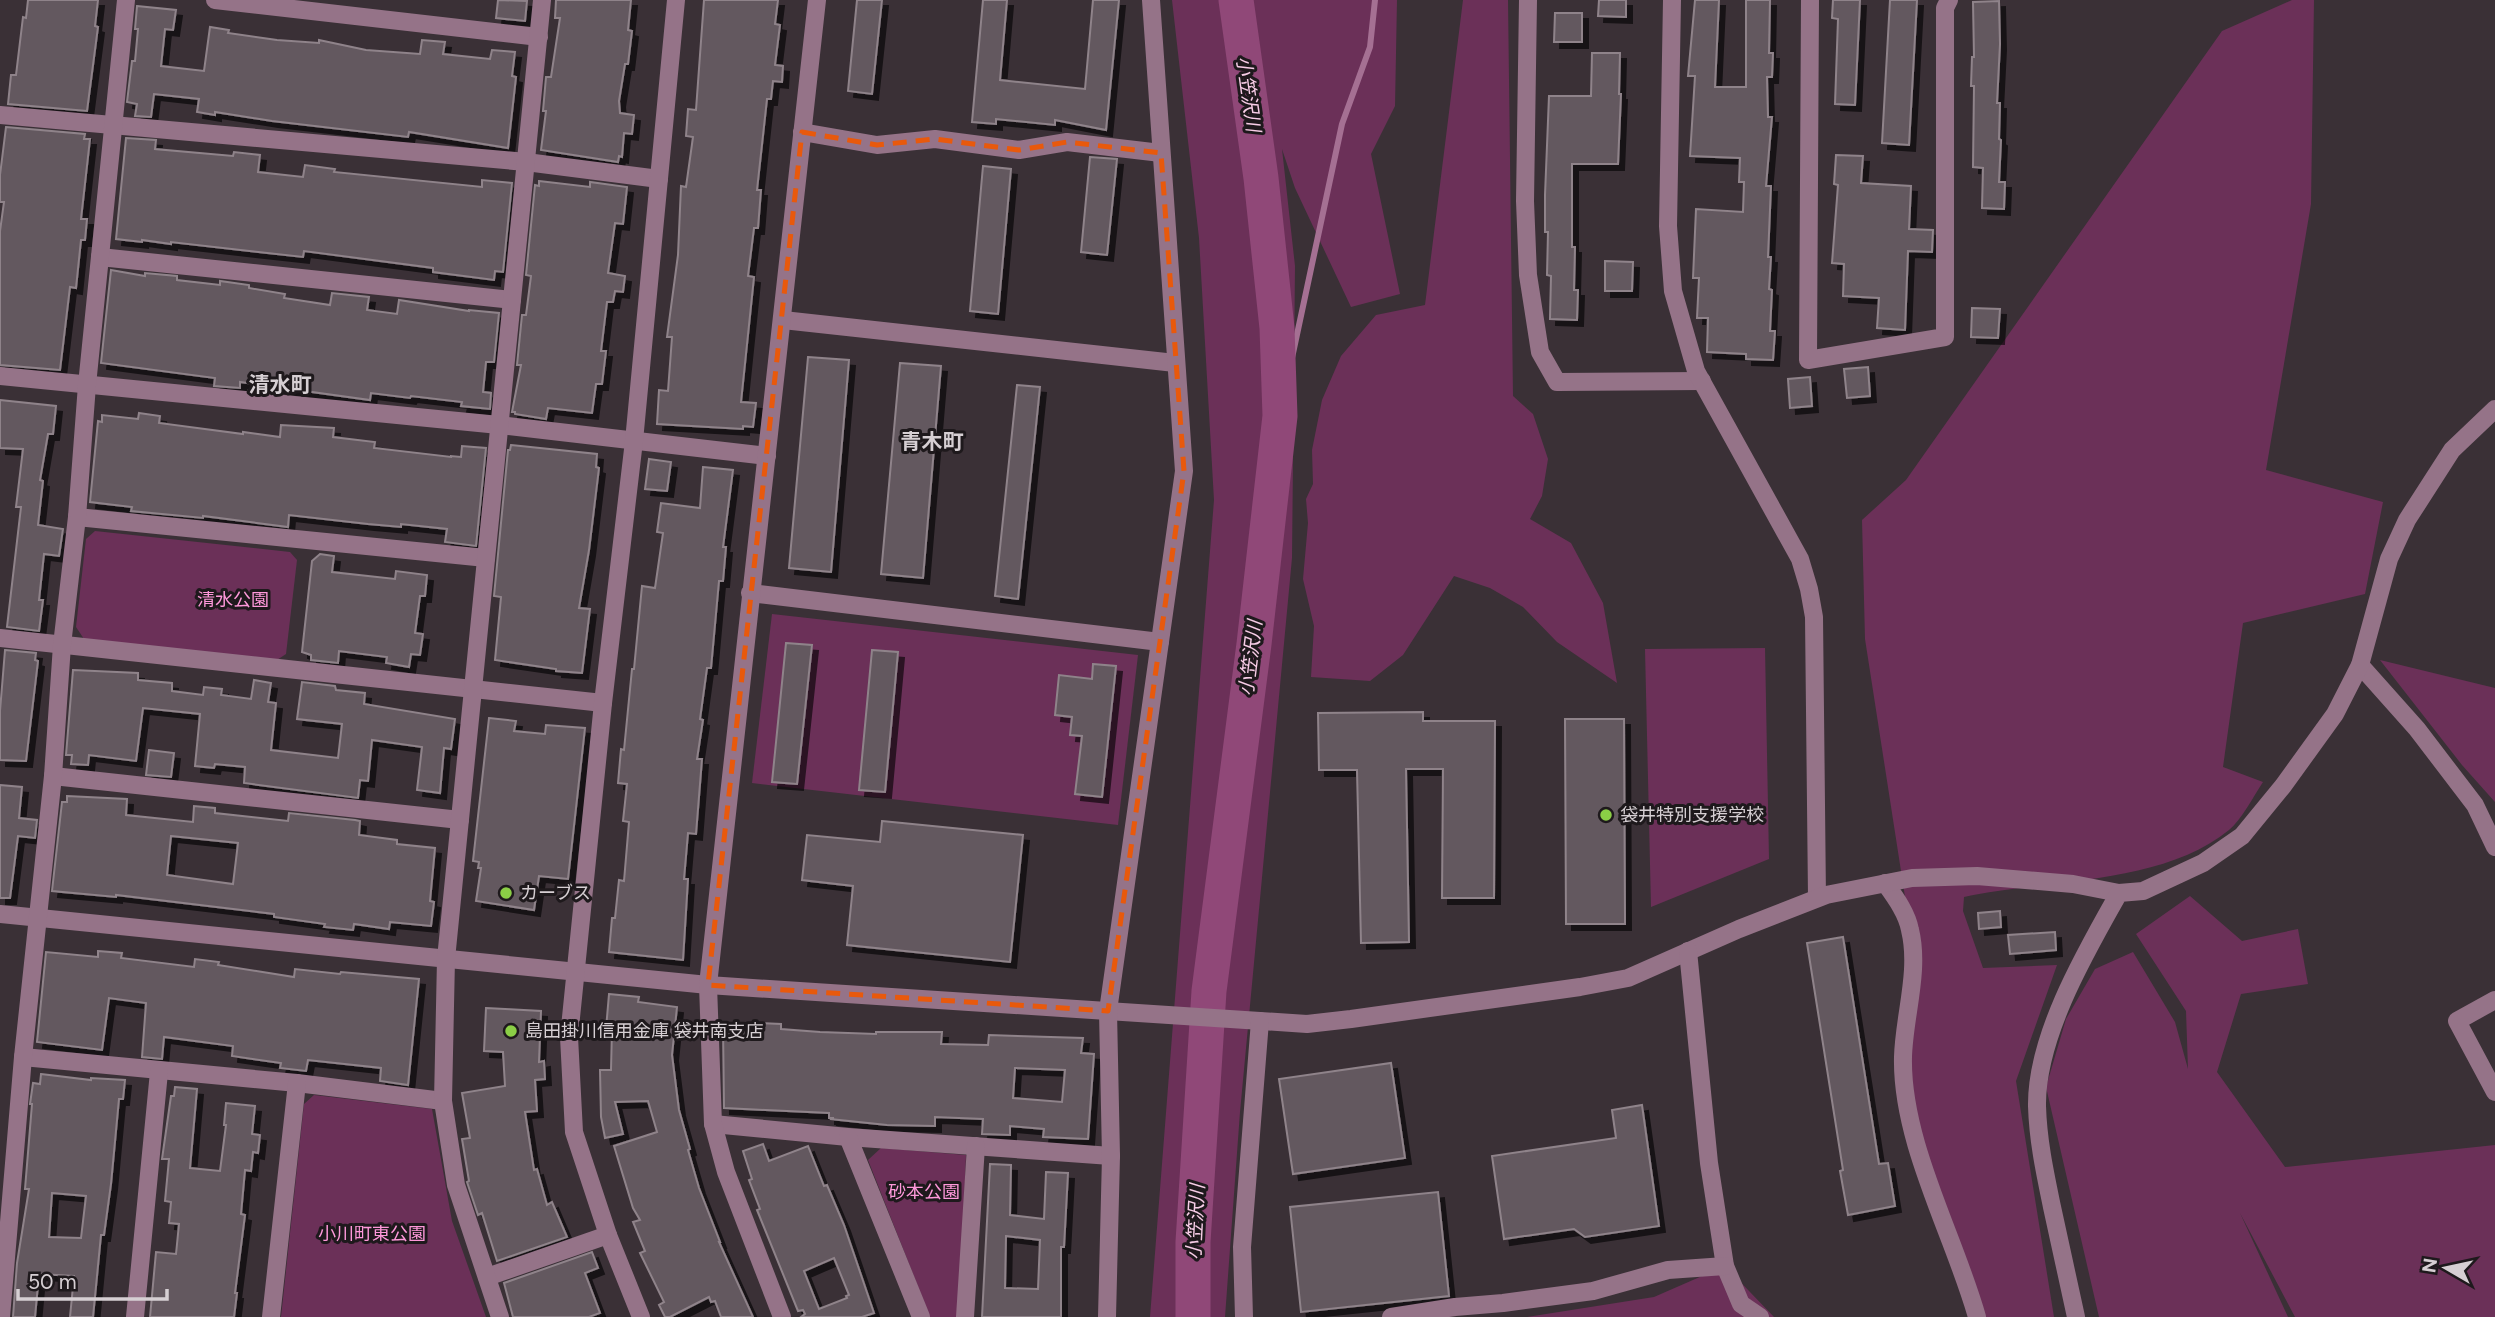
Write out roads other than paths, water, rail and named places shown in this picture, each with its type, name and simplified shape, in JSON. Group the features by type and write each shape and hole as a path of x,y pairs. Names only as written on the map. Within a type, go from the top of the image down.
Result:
{"street":[{"path":"1,1317 23,1057 53,776 62,645 77,517 87,385 126,0"},
{"path":"215,0 539,37"},
{"path":"500,1317 456,1185 443,1101 446,959 542,0"},
{"path":"640,1317 608,1235 574,1132 569,1037 603,703 634,441 676,0"},
{"path":"782,1317 726,1172 713,1124 708,985 817,0"},
{"path":"1107,1317 1115,1012 1160,642 1184,471 1151,0"},
{"path":"1528,0 1525,201 1528,275 1540,352 1557,382 1702,381"},
{"path":"1672,0 1668,226 1673,291 1696,371 1800,559 1809,589 1814,617 1817,898"},
{"path":"1810,0 1808,360 1945,337 1945,8 1949,0"},
{"path":"0,115 526,162 659,179"},
{"path":"802,132 877,145 935,139 1019,150 1067,142 1161,153"},
{"path":"100,257 512,300"},
{"path":"783,320 1175,363"},
{"path":"0,376 499,425 767,456"},
{"path":"0,914 708,985 1307,1024 1351,1020 1628,978 1817,898 1912,878 1977,876 2073,884 2119,893 2143,891 2203,863 2242,836 2283,786 2335,714 2360,665 2389,559 2407,520 2452,450 2495,409"},
{"path":"77,517 486,558"},
{"path":"750,593 1160,642"},
{"path":"0,638 603,703"},
{"path":"2360,665 2417,729 2476,804 2495,848"},
{"path":"53,776 460,820"},
{"path":"1885,883 1896,898 1910,929 1913,959 1903,1058 1908,1110 1977,1317"},
{"path":"2076,1317 2040,1150 2037,1104 2041,1066 2053,1025 2084,958 2119,893"},
{"path":"1688,951 1709,1163 1725,1265 1741,1304 1760,1317"},
{"path":"2495,1000 2457,1021 2495,1091"},
{"path":"1244,1317 1242,1247 1260,1020"},
{"path":"23,1057 297,1083 443,1101"},
{"path":"135,1317 159,1072"},
{"path":"271,1317 297,1083"},
{"path":"713,1124 848,1138 1111,1156"},
{"path":"848,1138 921,1317"},
{"path":"965,1317 976,1146"},
{"path":"488,1277 608,1235"},
{"path":"1391,1317 1593,1291 1668,1270 1725,1265"}],"waterway":[{"name":"小笠沢川","path":"1193,1317 1193,1242 1209,991 1254,644 1280,416 1277,328 1261,178 1236,0"},
{"path":"1280,414 1342,124 1370,47 1375,0"}],"place":[{"name":"袋井特別支援学校","path":"1606,815"},
{"name":"カーブス","path":"506,893"},
{"name":"島田掛川信用金庫 袋井南支店","path":"511,1031"}],"district":[{"name":"清水町","path":"280,385"},
{"name":"青木町","path":"932,442"}],"park label":[{"name":"清水公園","path":"233,600"},
{"name":"砂本公園","path":"924,1192"},
{"name":"小川町東公園","path":"372,1234"}]}
